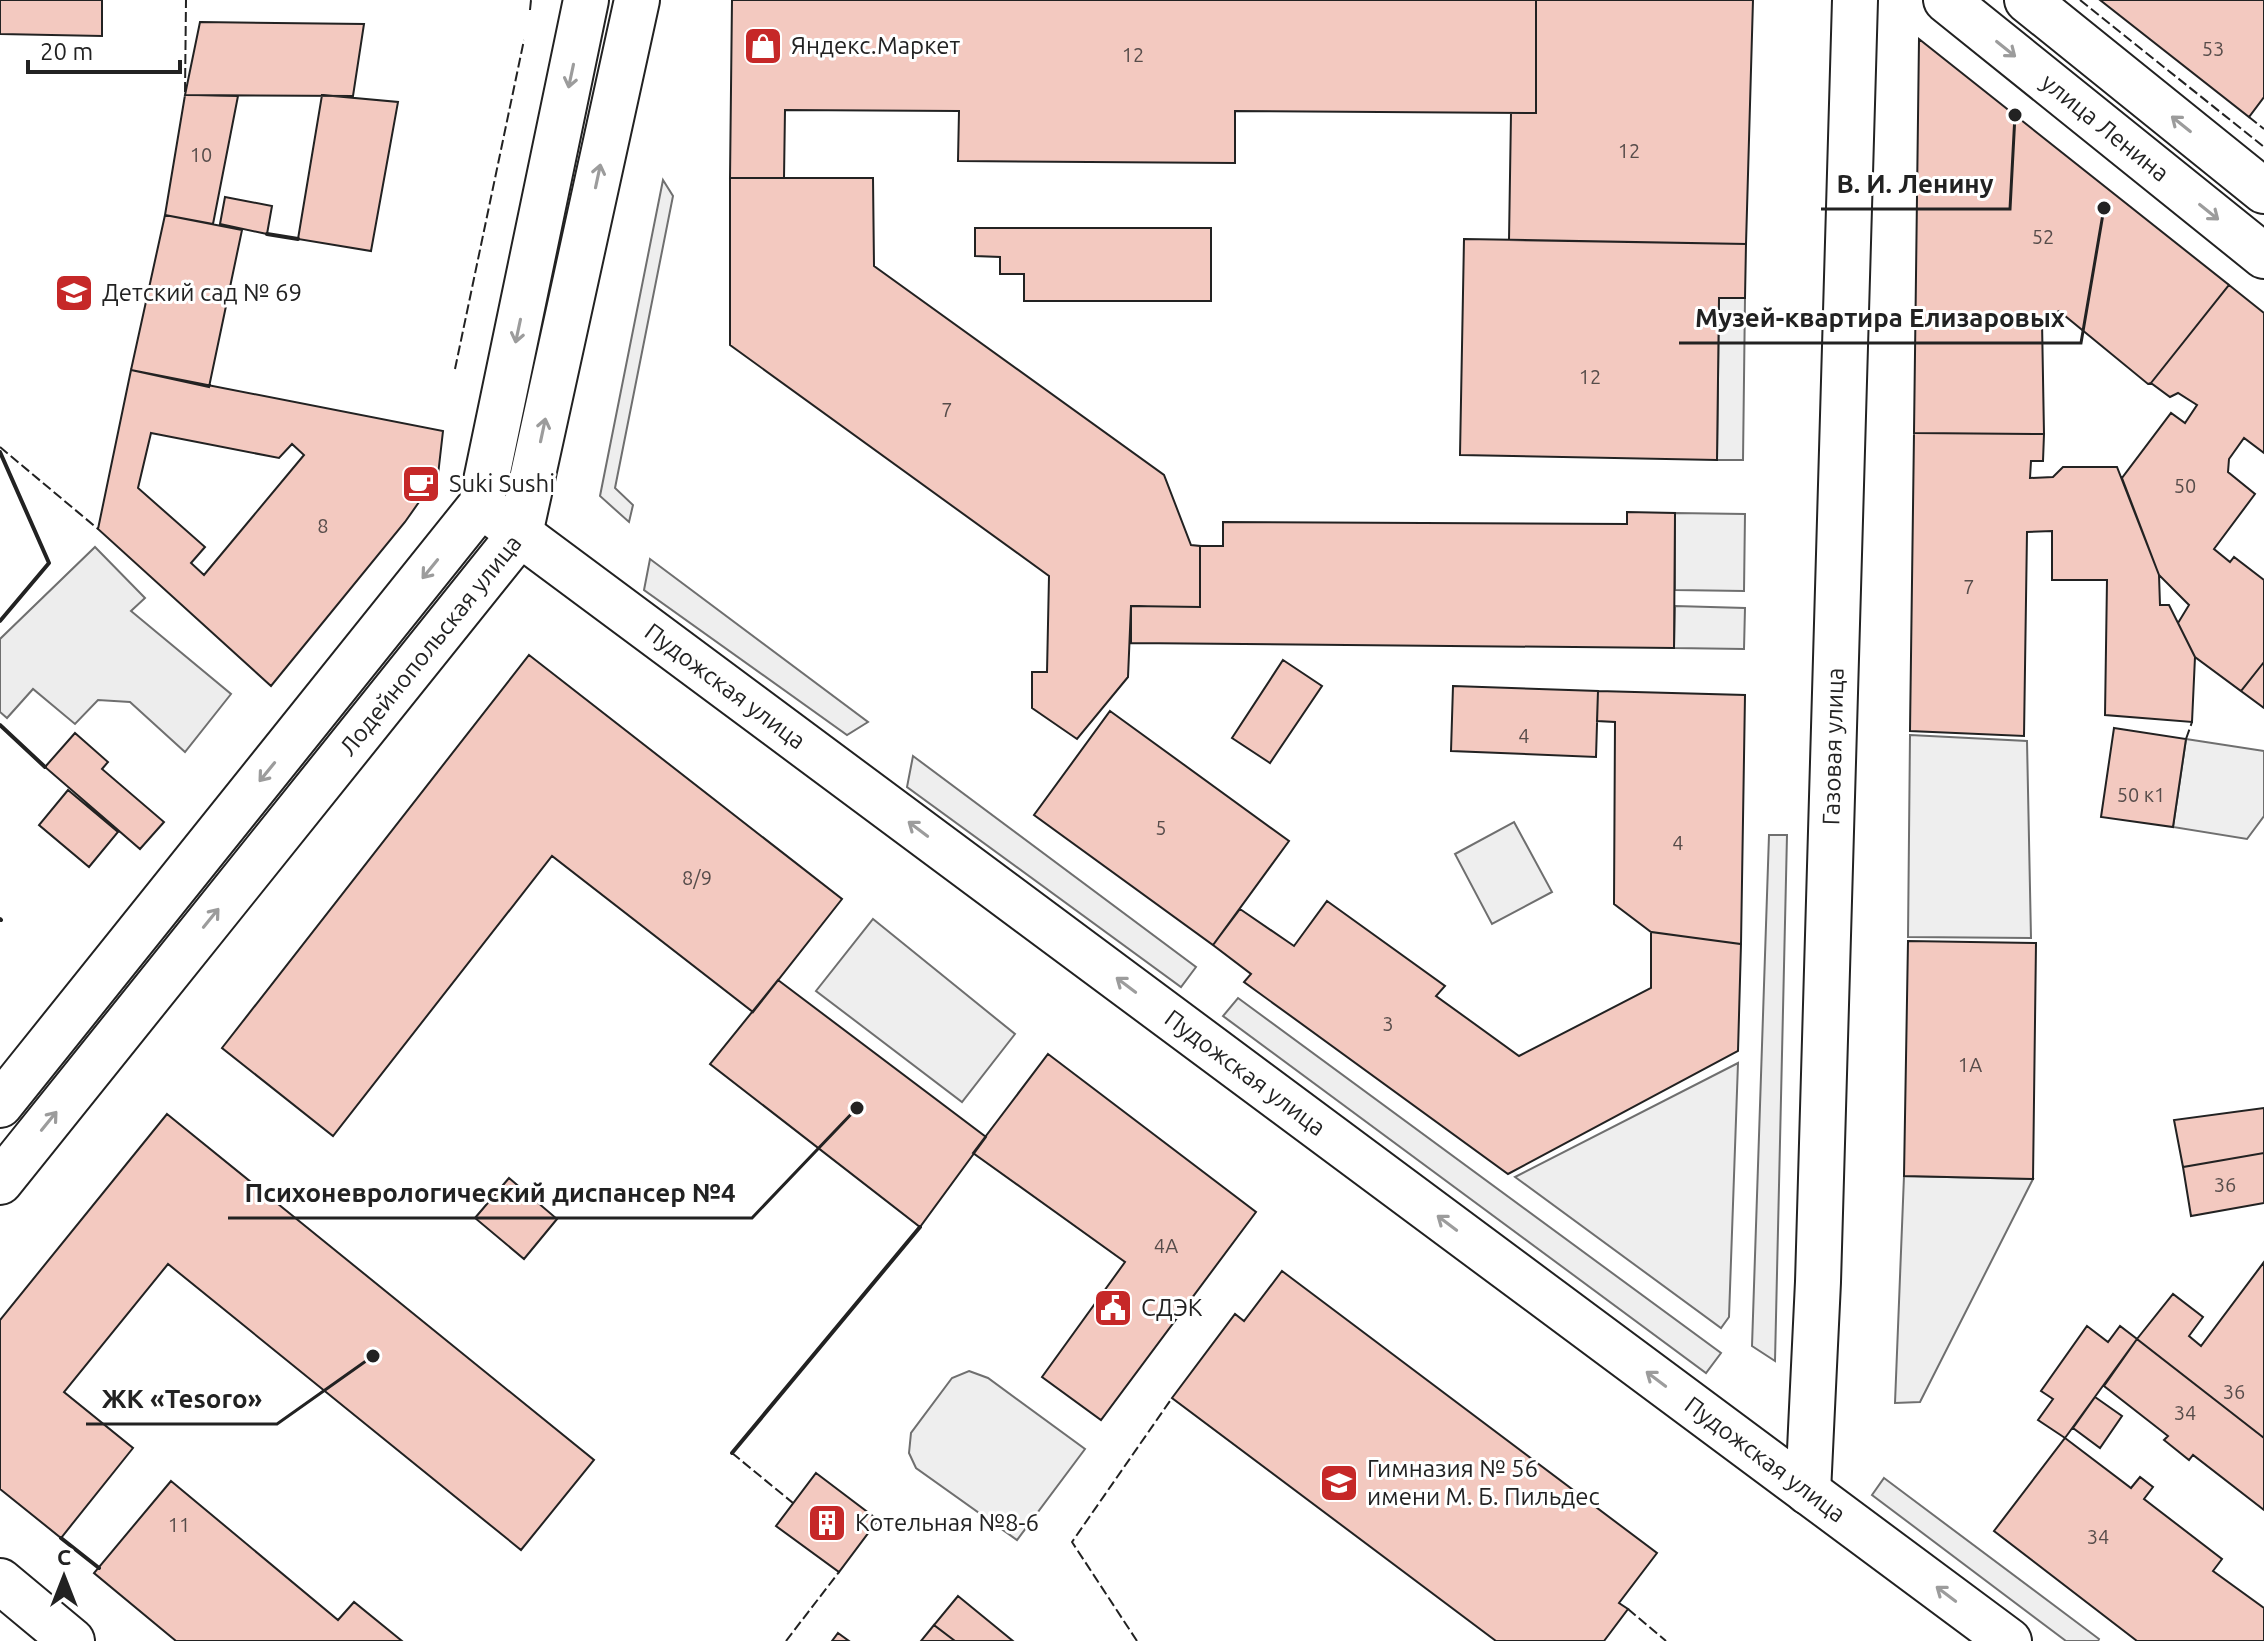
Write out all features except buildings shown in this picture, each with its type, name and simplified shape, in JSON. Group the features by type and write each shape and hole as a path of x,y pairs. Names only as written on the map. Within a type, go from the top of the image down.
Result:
{"street":[{"name":"Лодейнопольская улица","path":"0,1105 481,505 586,0"},
{"name":"Лодейнопольская улица","path":"0,1182 520,534 637,0"},
{"name":"Газовая улица","path":"1808,1492 1818,1282 1855,0"},
{"name":"улица Ленина","path":"1946,0 2264,256"},
{"path":"2027,0 2264,191"},
{"name":"Пудожская улица","path":"481,505 2009,1641"},
{"path":"0,1581 72,1641"}],"shaded area":[{"path":"663,180 673,196 615,488 633,505 629,522 600,496"},
{"path":"1719,298 1745,298 1743,460 1717,460"},
{"path":"1675,513 1745,514 1744,591 1675,590"},
{"path":"95,547 145,598 131,611 231,694 185,752 130,702 98,700 75,724 33,689 7,718 0,712 0,639"},
{"path":"650,559 868,722 847,735 644,590"},
{"path":"1675,606 1745,608 1744,649 1674,648"},
{"path":"1910,735 2027,741 2031,938 1908,937"},
{"path":"2186,739 2264,751 2264,816 2247,839 2173,827"},
{"path":"913,756 1196,967 1181,987 907,787"},
{"path":"1514,822 1552,892 1492,924 1455,854"},
{"path":"1769,835 1787,835 1775,1361 1752,1346"},
{"path":"873,919 1015,1034 962,1102 816,991"},
{"path":"1238,998 1721,1353 1706,1373 1223,1016"},
{"path":"1738,1063 1729,1317 1721,1328 1515,1177"},
{"path":"1904,1176 2033,1179 1920,1402 1895,1403"},
{"path":"969,1371 988,1378 1085,1449 1017,1540 916,1468 909,1453 911,1433 952,1378"},
{"path":"1884,1478 2098,1641 2066,1641 1872,1495"}],"fence":[{"path":"185,92 186,0"},
{"path":"530,10 531,0"},
{"path":"2080,0 2264,147"},
{"path":"455,369 524,40"},
{"path":"2249,117 2264,129"},
{"path":"0,447 98,529"},
{"path":"2186,739 2192,722"},
{"path":"1137,1641 1072,1542 1172,1398"},
{"path":"732,1453 793,1503"},
{"path":"786,1641 839,1572"},
{"path":"1628,1609 1666,1641"}],"wall":[{"path":"267,234 298,239"},
{"path":"0,452 49,563 0,621"},
{"path":"0,725 45,767"},
{"path":"732,1453 920,1227"},
{"path":"61,1538 99,1568"}],"place":[{"name":"Яндекс.Маркет","path":"763,46"},
{"name":"В. И. Ленину","path":"2015,115"},
{"name":"Музей-квартира Елизаровых","path":"2104,208"},
{"name":"Детский сад № 69","path":"74,293"},
{"name":"Suki Sushi","path":"421,484"},
{"name":"Психоневрологический диспансер №4","path":"857,1108"},
{"name":"СДЭК","path":"1113,1308"},
{"name":"ЖК «Tesoro»","path":"373,1356"},
{"name":"Гимназия № 56 имени М. Б. Пильдес","path":"1339,1483"},
{"name":"Котельная №8-6","path":"827,1523"}]}
